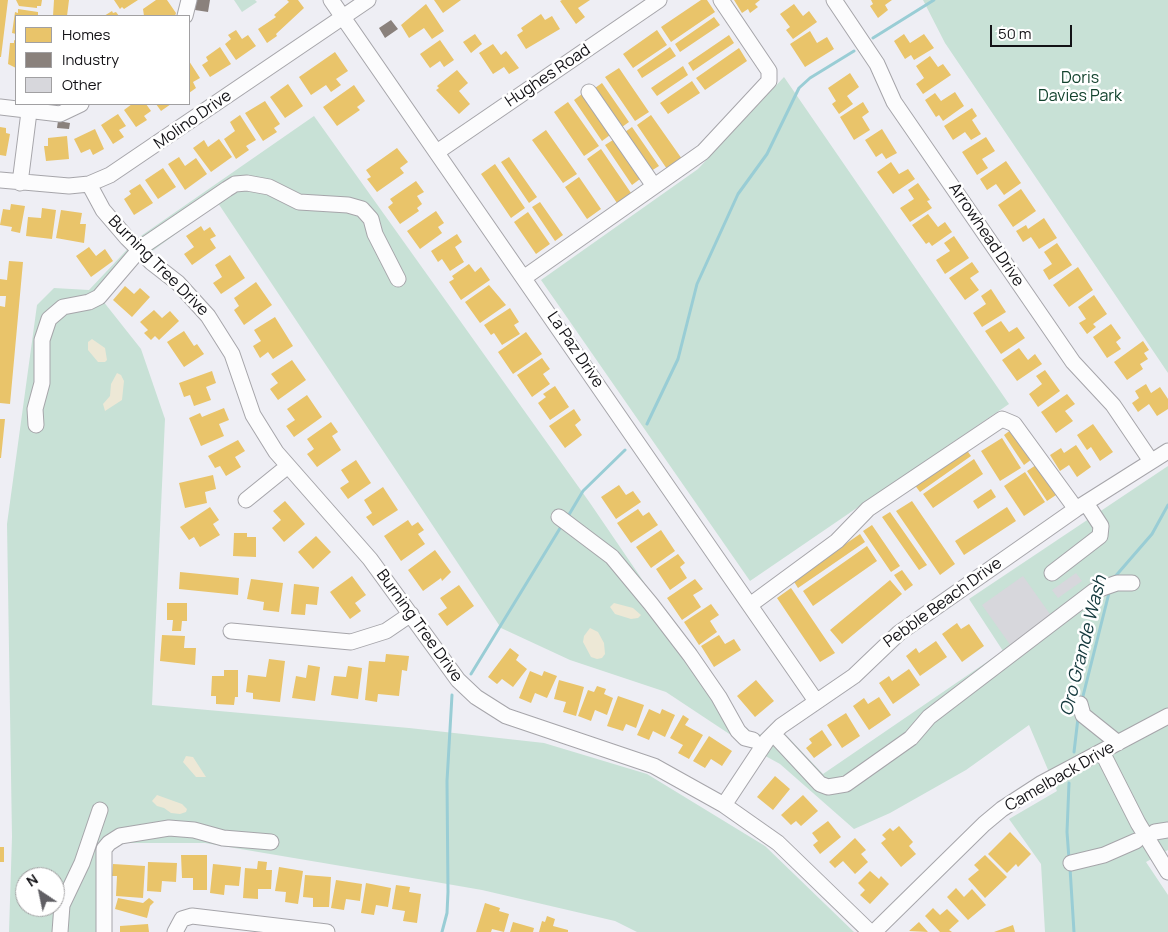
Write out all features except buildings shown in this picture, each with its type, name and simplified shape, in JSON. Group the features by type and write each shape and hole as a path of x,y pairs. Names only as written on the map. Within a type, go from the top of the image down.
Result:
{"street":[{"path":"186,15 189,0"},
{"name":"La Paz Drive","path":"331,0 525,277 816,701"},
{"name":"Molino Drive","path":"0,180 69,186 89,184 110,175 368,0"},
{"name":"Hughes Road","path":"437,152 659,0"},
{"path":"525,277 703,152 770,77 769,71 721,0"},
{"name":"Arrowhead Drive","path":"834,0 877,64 894,102 1073,362 1113,405 1150,461"},
{"path":"589,92 654,186"},
{"path":"0,107 30,107 60,114 79,105"},
{"path":"20,183 30,107"},
{"path":"146,244 235,184 247,183 269,187 299,202 348,205 362,209 371,219 375,234 398,279"},
{"name":"Burning Tree Drive","path":"89,184 103,210 127,238 151,262 178,283 208,316 232,354 253,415 262,431 288,466 370,559 458,680 490,707 506,716 654,766 724,805 778,843 870,932"},
{"path":"36,425 35,409 42,383 42,340 49,319 63,307 89,302 99,296 134,256"},
{"path":"750,605 838,541 868,509 1002,419 1014,424 1081,506 1101,526 1100,536 1052,573"},
{"name":"Pebble Beach Drive","path":"724,805 767,740 781,726 854,676 899,633 1081,506 1168,451"},
{"path":"246,500 288,466"},
{"path":"559,517 612,557 690,655 719,697 738,731 746,738 753,740"},
{"path":"779,740 820,784 828,787 846,784 911,738 929,717 1094,591 1117,582 1132,583"},
{"path":"231,631 351,642 369,638 386,631 411,614"},
{"path":"1080,704 1083,714 1118,743"},
{"name":"Camelback Drive","path":"874,932 984,824 1002,810 1042,783 1168,716"},
{"path":"1102,752 1142,830 1168,872"},
{"path":"60,932 62,905 82,863 100,810"},
{"path":"104,932 104,849 120,836 169,828 194,830 223,838 271,842"},
{"path":"1071,863 1104,855 1136,841"},
{"path":"175,932 182,919 192,916 327,932"}],"green space":[{"path":"234,0 255,0 257,2 242,12"},
{"name":"Doris Davies Park","path":"923,0 1168,0 1168,373 945,43"},
{"path":"784,77 1009,404 750,581 541,280 698,169"},
{"path":"314,116 590,503 740,723 754,734 786,735 823,774 1003,651 969,599 1168,466 1168,850 1146,862 1168,895 1168,932 1045,932 1041,864 1009,819 1057,791 1029,725 966,770 890,813 854,829 780,764 749,747 666,692 570,660 501,628 218,203 136,263 103,301 141,349 165,419 152,705 409,728 544,743 647,774 765,846 854,932 637,932 615,921 482,890 430,881 205,843 122,843 108,854 110,932 9,932 12,837 7,524 37,305 54,288 89,290 138,238"}],"sand":[{"path":"92,339 105,348 107,360 105,362 98,362 88,350 88,342"},
{"path":"117,373 121,375 124,381 122,400 105,411 103,404 110,396 111,384"},
{"path":"614,603 633,608 641,615 638,618 631,619 615,614 610,607"},
{"path":"590,628 598,632 604,643 605,654 602,658 591,657 583,642 584,636"},
{"path":"186,756 193,757 206,777 196,777 183,762"},
{"path":"157,795 182,804 187,809 186,812 180,814 171,813 157,806 152,801"}],"waterway":[{"path":"873,38 934,0"},
{"path":"647,424 678,359 697,284 738,194 767,154 799,88 810,78 854,51"},
{"path":"567,518 583,491 625,450"},
{"name":"Oro Grande Wash","path":"1113,579 1152,534 1168,505"},
{"path":"471,674 562,525"},
{"name":"Oro Grande Wash","path":"1082,700 1110,589"},
{"path":"442,932 447,913 448,892 447,781 452,695"},
{"name":"Oro Grande Wash","path":"1074,752 1078,718"},
{"name":"Oro Grande Wash","path":"1069,783 1067,832 1069,859"},
{"name":"Oro Grande Wash","path":"1070,868 1074,932"}]}
